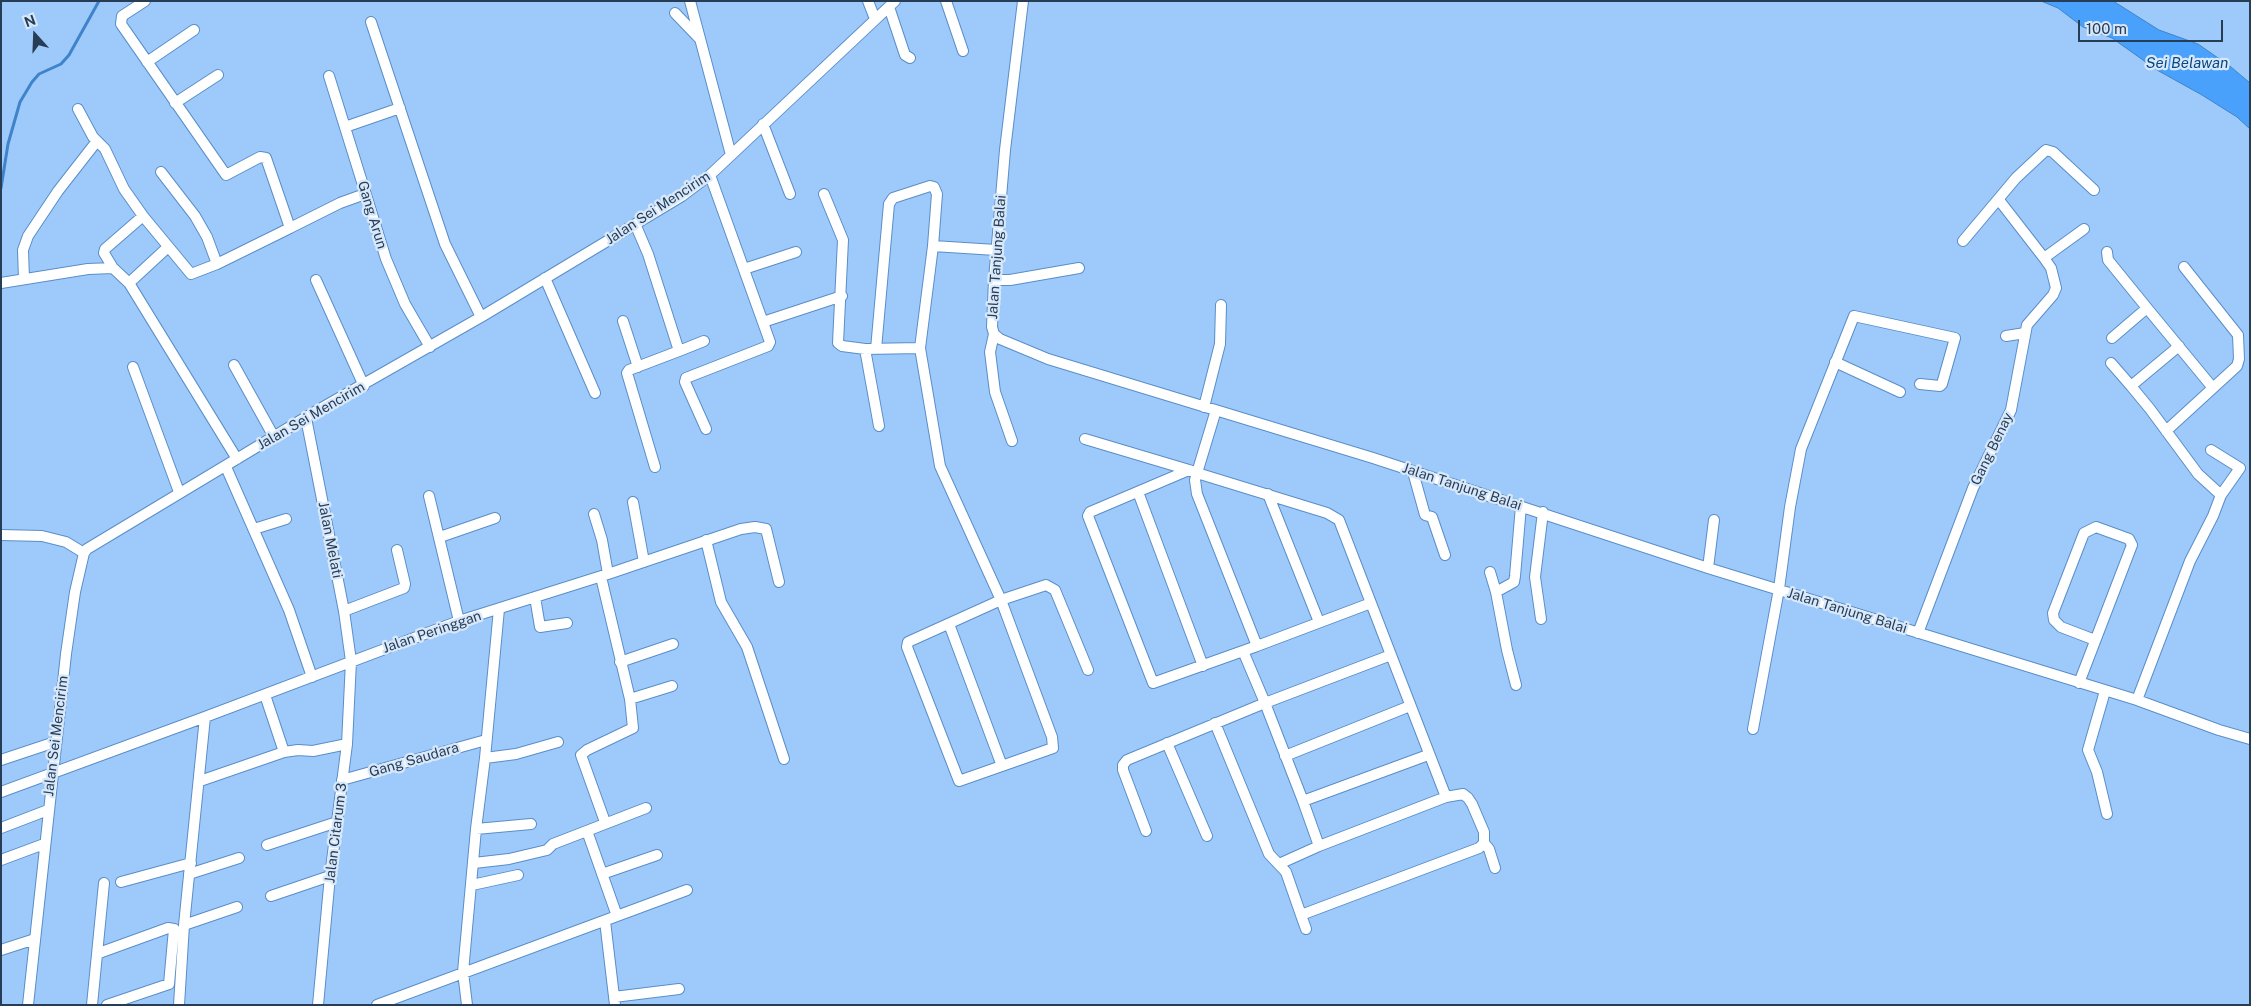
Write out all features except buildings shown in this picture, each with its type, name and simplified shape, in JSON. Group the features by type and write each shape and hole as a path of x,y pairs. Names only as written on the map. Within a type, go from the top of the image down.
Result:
{"street":[{"path":"145,1 122,16 121,24 226,175 260,157 266,158 290,228"},
{"path":"690,1 731,154"},
{"path":"868,1 875,19"},
{"path":"946,1 963,51"},
{"name":"Jalan Tanjung Balai","path":"1023,1 1005,150 996,250 992,326 994,334 1000,339 1048,359 1543,512 1708,568 2137,700 2219,730 2250,739"},
{"path":"892,4 906,55 910,58"},
{"name":"Jalan Sei Mencirim","path":"28,1005 55,742 75,592 84,553 87,549 179,492 226,467 306,418 481,318 636,226 710,175 892,4"},
{"path":"675,13 700,39"},
{"path":"371,22 445,244 481,318"},
{"path":"147,62 194,30"},
{"path":"175,103 218,76"},
{"name":"Gang Arun","path":"329,76 386,259 405,304 430,347"},
{"path":"345,127 400,108"},
{"path":"78,109 96,141 105,150 124,189 143,216 191,274 217,264 340,203 365,194"},
{"path":"763,124 790,194"},
{"path":"24,279 23,250 28,236 58,191 96,141"},
{"path":"1963,241 2016,178 2046,150 2053,152 2094,190"},
{"path":"161,172 195,216 207,237 217,264"},
{"path":"706,429 685,382 686,378 768,346 770,342 710,175"},
{"path":"876,349 889,204 893,198 919,189 934,187 937,194 933,246 920,348 940,466 1001,600 1054,745 1050,750 961,781 957,780 907,649 908,642 1001,600 1036,588 1051,586 1055,590 1088,670"},
{"path":"824,194 843,240 842,296 838,343 842,346 865,349 920,348"},
{"path":"1999,200 2044,258 2084,229"},
{"path":"143,216 105,249 104,253 114,268 129,283 237,460"},
{"path":"636,226 648,254 679,351"},
{"path":"933,246 996,250"},
{"path":"129,283 168,247"},
{"path":"744,269 796,252"},
{"path":"2107,252 2108,260 2213,388"},
{"name":"Gang Benay","path":"1918,633 1973,488 2011,410 2027,325 2053,295 2056,288 2051,268 2044,258"},
{"path":"2166,431 2236,366 2240,350 2238,335 2184,267"},
{"path":"1,283 88,269 114,268"},
{"path":"994,280 1010,280 1079,268"},
{"path":"546,278 595,393"},
{"path":"316,280 364,386"},
{"path":"763,322 842,296"},
{"path":"1204,407 1220,344 1220,305"},
{"path":"2112,338 2147,308"},
{"path":"1753,729 1779,589 1790,507 1801,449 1854,316 1955,338 1942,384 1940,386 1920,384"},
{"path":"623,321 638,367"},
{"path":"2006,336 2025,333"},
{"path":"994,334 990,352 995,392 1012,441"},
{"path":"655,466 627,373 629,370 704,341"},
{"path":"2131,386 2179,346"},
{"path":"865,349 880,426"},
{"path":"1835,362 1900,392"},
{"path":"2111,362 2198,474 2221,495"},
{"path":"234,365 274,437"},
{"path":"134,367 179,492"},
{"path":"1216,410 1193,472 1197,494 1257,646"},
{"name":"Jalan Melati","path":"306,418 344,611 351,661"},
{"path":"1085,439 1268,494 1327,513 1339,520 1428,755 1446,797"},
{"path":"2211,450 2250,474"},
{"path":"226,467 289,610 312,677"},
{"path":"2137,700 2190,561 2213,516 2221,495 2240,468"},
{"path":"1193,472 1090,512 1089,518 1153,683 1204,666 1371,603"},
{"path":"1413,472 1425,515 1432,517 1445,555"},
{"path":"1138,492 1204,666"},
{"path":"1268,494 1319,622"},
{"path":"429,496 459,621"},
{"path":"633,502 644,562"},
{"path":"1496,592 1514,582 1522,506"},
{"path":"1541,619 1535,577 1543,512"},
{"path":"594,514 602,540 604,575 620,662 630,699 633,728 587,750 581,755 605,822"},
{"path":"254,529 286,518"},
{"path":"440,537 495,518"},
{"path":"1708,568 1714,520"},
{"name":"Jalan Peringgan","path":"1,792 459,621 535,598 741,529 755,527 766,530 779,582"},
{"path":"2079,683 2096,640 2132,545 2129,538 2096,527 2084,533 2053,613 2054,620 2062,627 2096,640"},
{"path":"1,535 42,536 66,542 84,553"},
{"path":"706,540 721,602 726,614 741,633 747,647 784,759"},
{"path":"344,611 404,588 406,584 397,550"},
{"path":"1490,572 1516,685"},
{"path":"535,598 540,627 568,623"},
{"path":"467,1005 463,972 499,609"},
{"path":"949,624 1002,766"},
{"path":"620,662 673,644"},
{"path":"1243,651 1265,703 1319,846"},
{"path":"1146,831 1123,770 1123,765 1127,760 1265,703 1391,655"},
{"name":"Jalan Citarum 3","path":"318,1005 330,876 347,744 351,661"},
{"path":"630,699 672,686"},
{"path":"2105,691 2088,750 2097,772 2107,814"},
{"path":"265,695 284,752"},
{"path":"1285,756 1410,706"},
{"path":"178,1005 205,717"},
{"path":"1215,723 1269,854 1286,872 1306,929"},
{"name":"Gang Saudara","path":"342,780 486,740"},
{"path":"1,760 55,742"},
{"path":"485,758 516,754 558,742"},
{"path":"1167,743 1207,836"},
{"path":"200,780 284,752 298,750 313,751 347,744"},
{"path":"1302,801 1428,755"},
{"path":"1279,864 1319,846 1446,797 1462,794 1468,798 1484,832 1484,843 1489,848 1495,868"},
{"path":"474,863 547,850 552,844 605,822 646,808"},
{"path":"1,828 48,810"},
{"path":"268,845 337,822"},
{"path":"476,829 531,824"},
{"path":"587,831 618,916"},
{"path":"1301,915 1479,848 1484,843"},
{"path":"1,860 44,844"},
{"path":"602,874 657,855"},
{"path":"189,874 239,858"},
{"path":"121,882 191,862"},
{"path":"472,885 518,875"},
{"path":"271,896 330,876"},
{"path":"92,1005 99,953 104,883"},
{"path":"377,1005 687,890"},
{"path":"184,925 237,907"},
{"path":"605,921 615,1001 679,989"},
{"path":"99,953 168,928 174,929 170,984 107,1005"},
{"path":"1,950 35,939"}],"water":[{"name":"Sei Belawan","path":"2041,1 2113,1 2159,30 2198,44 2250,83 2250,129 2237,117 2157,70 2112,38 2083,27 2058,8"}],"waterway":[{"path":"1,188 8,144 20,102 39,74 61,64 69,55 99,1"}]}
